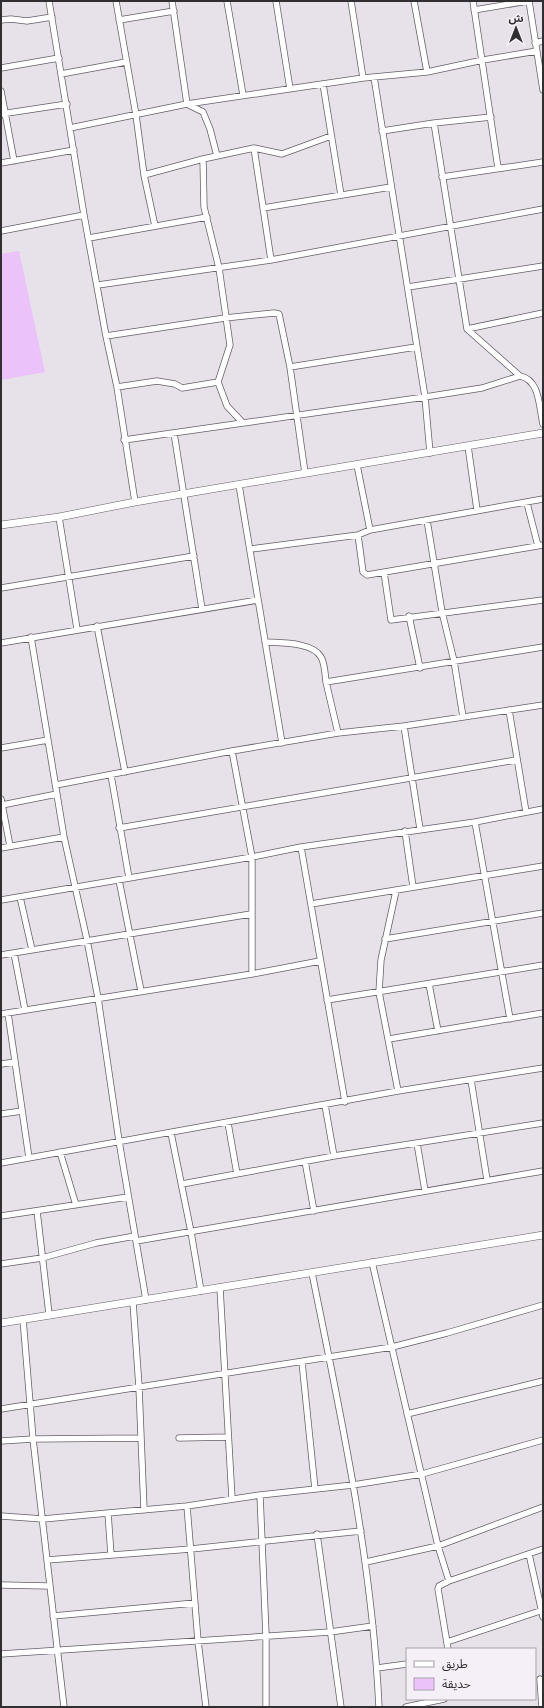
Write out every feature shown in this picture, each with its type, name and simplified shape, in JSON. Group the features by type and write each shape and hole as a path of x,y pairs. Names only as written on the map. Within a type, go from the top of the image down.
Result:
{"street":[{"path":"49,1 84,215 117,387 124,440 135,502"},
{"path":"116,1 136,115 144,175 155,226"},
{"path":"172,1 188,104"},
{"path":"227,1 243,95"},
{"path":"276,1 290,89"},
{"path":"351,1 364,78"},
{"path":"414,1 427,72"},
{"path":"473,1 498,168"},
{"path":"474,10 529,1 543,90"},
{"path":"119,20 174,11"},
{"path":"1,20 11,19 26,21 52,17"},
{"path":"535,43 543,41"},
{"path":"70,128 188,104 364,78 427,72 536,51"},
{"path":"1,68 59,58"},
{"path":"61,74 126,62"},
{"path":"374,77 425,397 430,453"},
{"path":"323,84 341,195"},
{"path":"1,91 3,114 14,161"},
{"path":"3,114 67,104"},
{"path":"188,104 204,112 217,156"},
{"path":"382,131 434,123 491,117"},
{"path":"434,123 467,329 520,376"},
{"path":"144,175 203,159 254,148 282,154 331,136"},
{"path":"254,148 271,260"},
{"path":"1,163 74,150"},
{"path":"203,159 204,207 219,268 230,345 218,382 227,406 244,422"},
{"path":"442,177 543,162"},
{"path":"263,208 391,187"},
{"path":"98,285 271,260 543,209"},
{"path":"1,231 84,215"},
{"path":"89,238 207,217"},
{"path":"408,287 543,266"},
{"path":"106,336 225,318 274,313 279,314 290,367 305,473"},
{"path":"467,329 543,314"},
{"path":"290,367 416,347"},
{"path":"124,440 482,388 520,376 526,377 534,384 543,424"},
{"path":"117,387 157,381 175,384 182,388 218,382"},
{"path":"174,433 202,609"},
{"path":"1,525 59,517 135,502 543,433"},
{"path":"468,446 477,510"},
{"path":"357,465 370,530"},
{"path":"239,485 251,549 282,743"},
{"path":"251,549 358,534 370,530 477,510 528,503 543,499"},
{"path":"358,534 365,574 540,546 528,503"},
{"path":"59,517 78,629"},
{"path":"427,520 442,612 454,661 463,717"},
{"path":"1,588 194,556"},
{"path":"384,572 391,620 410,616 543,600"},
{"path":"1,642 258,600"},
{"path":"410,616 420,668"},
{"path":"97,626 125,772"},
{"path":"31,637 64,837 88,940 128,1197 146,1300"},
{"path":"265,642 296,645 314,650 321,658 338,733"},
{"path":"326,682 543,647"},
{"path":"56,786 232,751 338,733 404,726 543,705"},
{"path":"508,710 526,812"},
{"path":"404,726 420,829"},
{"path":"1,748 48,740"},
{"path":"232,751 252,858 252,974"},
{"path":"119,828 516,760"},
{"path":"111,775 119,828 129,878"},
{"path":"10,846 2,802 57,794"},
{"path":"1,900 252,858 301,847 475,822 543,809"},
{"path":"475,822 510,1019"},
{"path":"405,831 413,887"},
{"path":"1,848 64,837"},
{"path":"301,847 345,1102"},
{"path":"311,904 543,866"},
{"path":"119,880 141,991"},
{"path":"396,891 380,966 379,992 398,1091"},
{"path":"20,897 32,950"},
{"path":"1,955 251,914"},
{"path":"385,939 543,914"},
{"path":"14,953 25,1010"},
{"path":"1,1014 252,974 320,961"},
{"path":"327,1000 543,965"},
{"path":"429,984 438,1031"},
{"path":"8,1013 29,1158"},
{"path":"388,1039 543,1013"},
{"path":"1,1064 14,1062"},
{"path":"1,1163 345,1102 398,1091 543,1068"},
{"path":"471,1080 487,1180"},
{"path":"325,1105 334,1156"},
{"path":"1,1114 22,1111"},
{"path":"228,1123 237,1174"},
{"path":"182,1184 334,1156 543,1123"},
{"path":"171,1132 201,1291"},
{"path":"417,1143 425,1191"},
{"path":"60,1152 76,1205"},
{"path":"305,1161 314,1211"},
{"path":"1,1264 42,1258 96,1243 191,1232 543,1171"},
{"path":"1,1216 128,1197"},
{"path":"37,1211 49,1314"},
{"path":"1,1323 372,1262 543,1236"},
{"path":"372,1262 438,1546 449,1581"},
{"path":"312,1273 353,1485 366,1562 377,1668 379,1707"},
{"path":"220,1288 232,1499"},
{"path":"133,1302 139,1387 144,1510"},
{"path":"1,1409 392,1347 447,1333 543,1305"},
{"path":"22,1319 33,1439 64,1707"},
{"path":"302,1362 315,1489"},
{"path":"408,1414 543,1381"},
{"path":"179,1438 228,1437"},
{"path":"1,1441 33,1439 141,1438"},
{"path":"1,1516 43,1519 187,1506 260,1495 353,1485 422,1474 543,1440"},
{"path":"260,1495 266,1635 266,1707"},
{"path":"187,1506 198,1641 206,1707"},
{"path":"366,1562 438,1546 543,1507"},
{"path":"108,1513 111,1555"},
{"path":"47,1560 191,1549 317,1534 360,1531"},
{"path":"317,1534 341,1707"},
{"path":"448,1648 438,1588 439,1586 449,1581 543,1549"},
{"path":"447,1642 543,1613 528,1554"},
{"path":"1,1585 50,1586"},
{"path":"54,1616 195,1603"},
{"path":"1,1654 266,1635 330,1632 373,1626"},
{"path":"377,1668 406,1664"},
{"path":"539,1679 542,1707"},
{"path":"406,1707 439,1700"}],"green space":[{"path":"19,251 45,372 1,380 1,254"}]}
